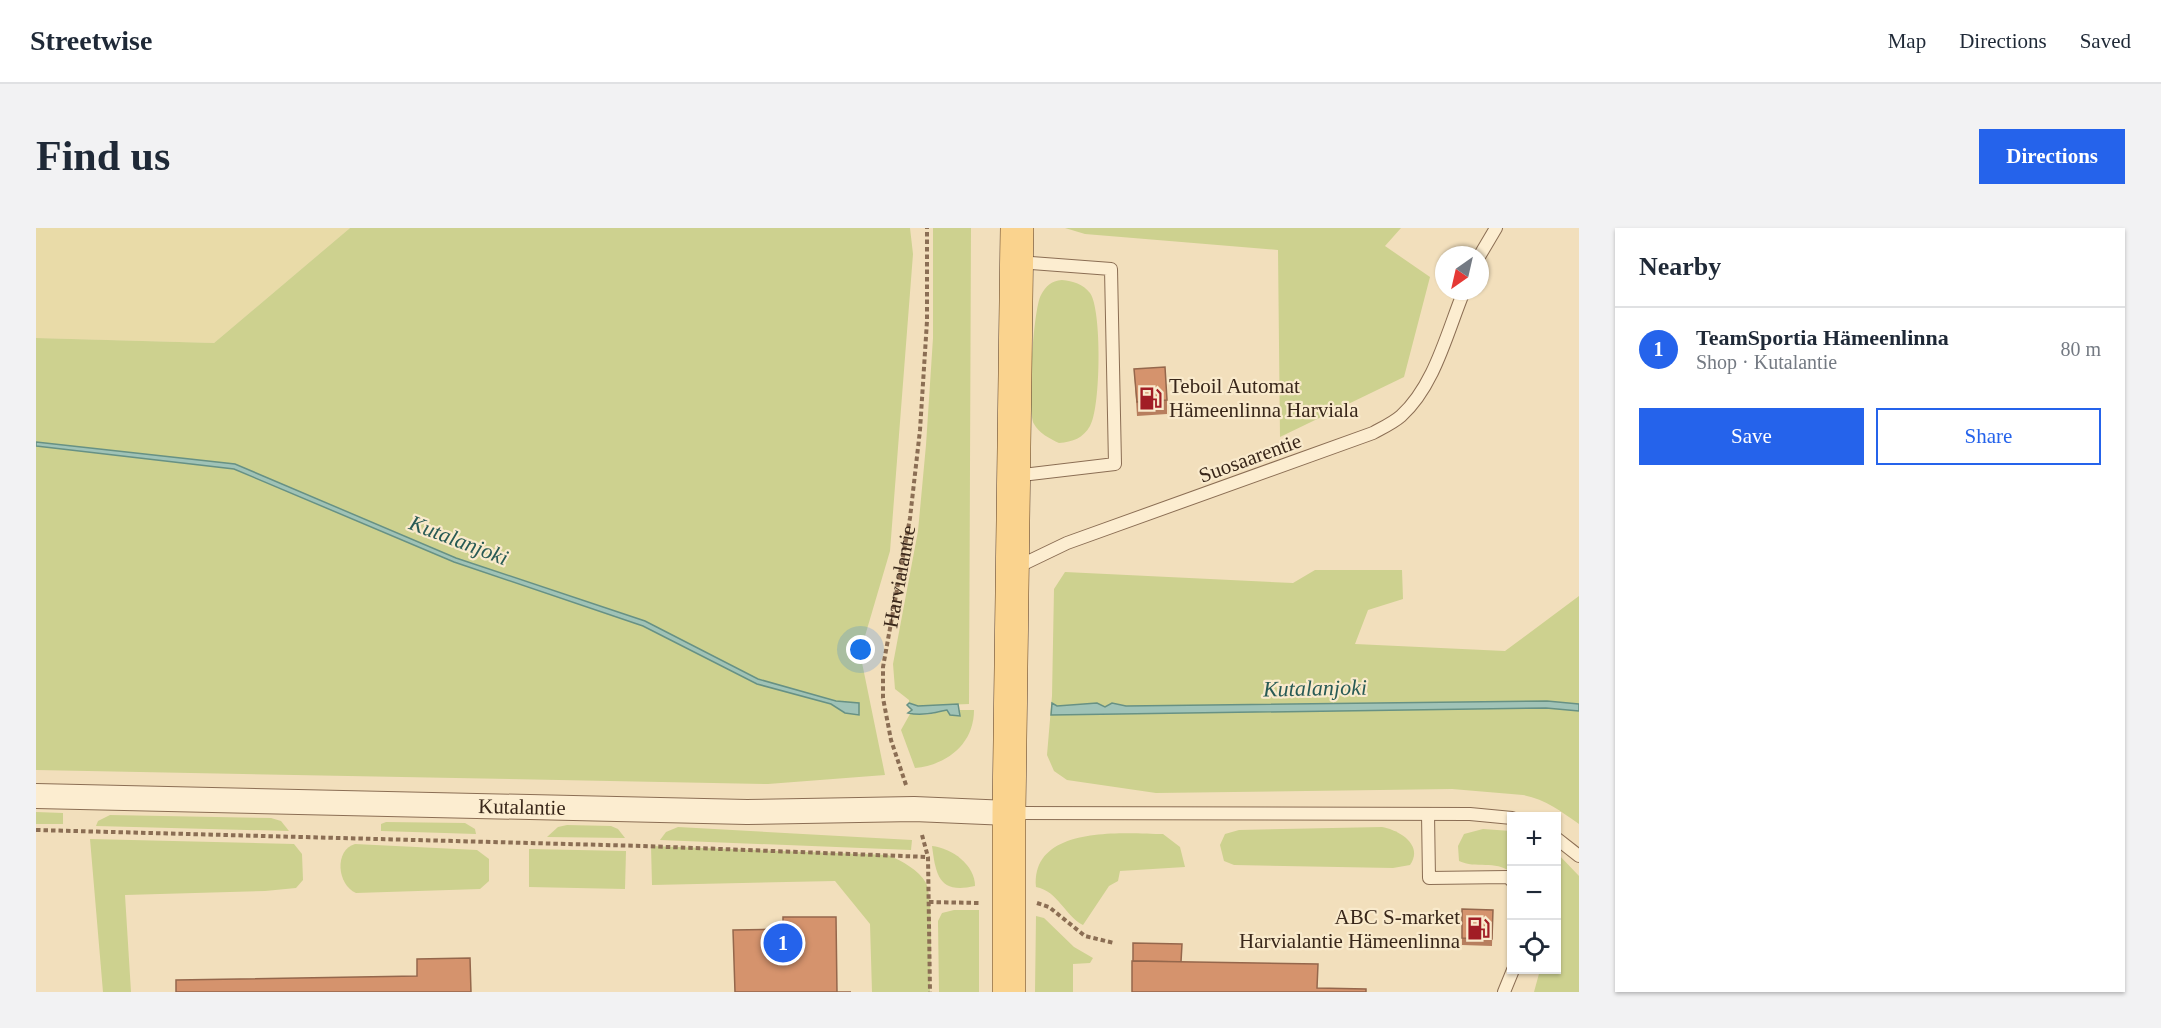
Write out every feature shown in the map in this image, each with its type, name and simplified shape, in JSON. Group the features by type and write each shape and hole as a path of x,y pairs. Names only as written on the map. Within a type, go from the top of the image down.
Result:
{"main road":[{"path":"1009,992 1009,813 1017,228"}],"street":[{"name":"Kutalantie","path":"36,796 747,812 914,809 1009,813"}],"lane":[{"path":"1485,246 1496,228"},
{"path":"1013,476 1115,464 1111,269 1016,262"},
{"name":"Suosaarentie","path":"1012,569 1067,543 1365,436 1390,424 1401,417 1426,386 1460,300"},
{"path":"1009,813 1428,814 1507,818"},
{"path":"1428,814 1429,878 1507,877"},
{"path":"1561,841 1579,856"},
{"path":"1504,992 1511,974"}],"path":[{"name":"Harvialantie","path":"927,228 927,321 920,430 910,518 883,667 883,698 891,740 928,857 930,992"},
{"name":"Kutalantie","path":"36,830 631,845 928,857"},
{"path":"929,902 1043,903 1085,936 1114,943"}],"shaded area":[{"path":"36,228 350,228 214,343 36,338"}],"green space":[{"path":"350,228 910,228 913,254 890,551 860,653 885,775 768,784 36,770 36,338 214,343"},
{"path":"933,228 971,228 969,704 918,706 909,703 909,700 895,689 893,664 918,531 926,445 933,338"},
{"path":"1065,228 1401,228 1385,246 1430,277 1404,377 1280,437 1278,250 1085,234"},
{"path":"1062,280 1078,284 1090,293 1097,318 1099,359 1094,416 1090,426 1077,439 1059,443 1048,438 1034,424 1031,381 1033,339 1038,304 1047,287"},
{"path":"1315,570 1402,570 1403,599 1368,610 1355,644 1505,651 1579,596 1579,824 1546,803 1523,795 1452,789 1156,793 1067,780 1054,771 1047,755 1052,696 1054,589 1065,572 1293,583"},
{"path":"948,710 960,716 958,710 974,710 973,722 964,743 948,757 927,766 915,768 901,730 910,714 927,715"},
{"path":"36,812 63,813 63,824 36,824"},
{"path":"110,815 271,818 281,821 289,831 96,826 98,821"},
{"path":"386,822 465,823 475,829 476,834 381,831 381,824"},
{"path":"567,825 611,826 618,829 625,838 547,837 558,827"},
{"path":"678,827 912,840 911,850 660,840 666,832"},
{"path":"1382,827 1396,831 1412,845 1414,858 1410,865 1393,868 1234,865 1224,861 1220,845 1225,834 1239,830"},
{"path":"1483,829 1507,831 1507,869 1499,866 1459,861 1458,846 1464,834"},
{"path":"1103,834 1163,834 1180,847 1185,867 1120,871 1118,881 1109,886 1083,925 1071,916 1050,893 1036,887 1038,867 1048,852 1063,843"},
{"path":"90,839 294,844 302,854 303,880 296,888 265,891 125,895 131,992 103,992"},
{"path":"355,844 477,850 489,859 489,881 480,889 356,893 345,883 341,868 344,853"},
{"path":"651,846 888,855 899,860 910,866 926,883 931,919 930,992 872,992 870,924 835,881 652,885"},
{"path":"932,846 947,850 961,859 971,871 975,886 963,888 947,885 938,874"},
{"path":"529,849 626,851 625,889 529,887"},
{"path":"1561,857 1579,876 1579,992 1534,992 1539,974 1561,974"},
{"path":"954,910 979,910 979,992 939,992 938,921 942,913"},
{"path":"1036,916 1044,918 1074,947 1093,958 1090,963 1073,964 1073,992 1035,992"}],"water":[{"path":"36,442 235,464 456,558 645,621 758,679 836,701 859,703 859,715 845,713 831,704 757,684 643,626 454,562 234,469 36,446"},
{"path":"1547,701 1579,704 1579,711 1546,708 1051,715 1052,703 1057,706 1097,703 1105,707 1112,703 1126,706"},
{"path":"909,703 918,706 958,704 960,716 950,715 947,710 923,714 908,713 912,710 907,705"}],"building":[{"path":"1165,367 1167,400 1137,402 1134,369"},
{"path":"1462,909 1493,910 1492,939 1462,938"},
{"path":"783,917 836,917 837,992 735,992 733,930 783,929"},
{"path":"1133,943 1182,944 1181,962 1133,961"},
{"path":"470,958 471,992 176,992 176,980 417,976 417,959"},
{"path":"1132,961 1318,964 1317,988 1366,989 1366,992 1132,992"}],"place":[{"name":"Teboil Automat Hämeenlinna Harviala","path":"1151,398"},
{"name":"ABC S-market Harvialantie Hämeenlinna","path":"1478,929"},
{"name":"TeamSportia Hämeenlinna","path":"783,943"}],"water label":[{"name":"Kutalanjoki","path":"459,540"},
{"name":"Kutalanjoki","path":"1315,688"}]}
